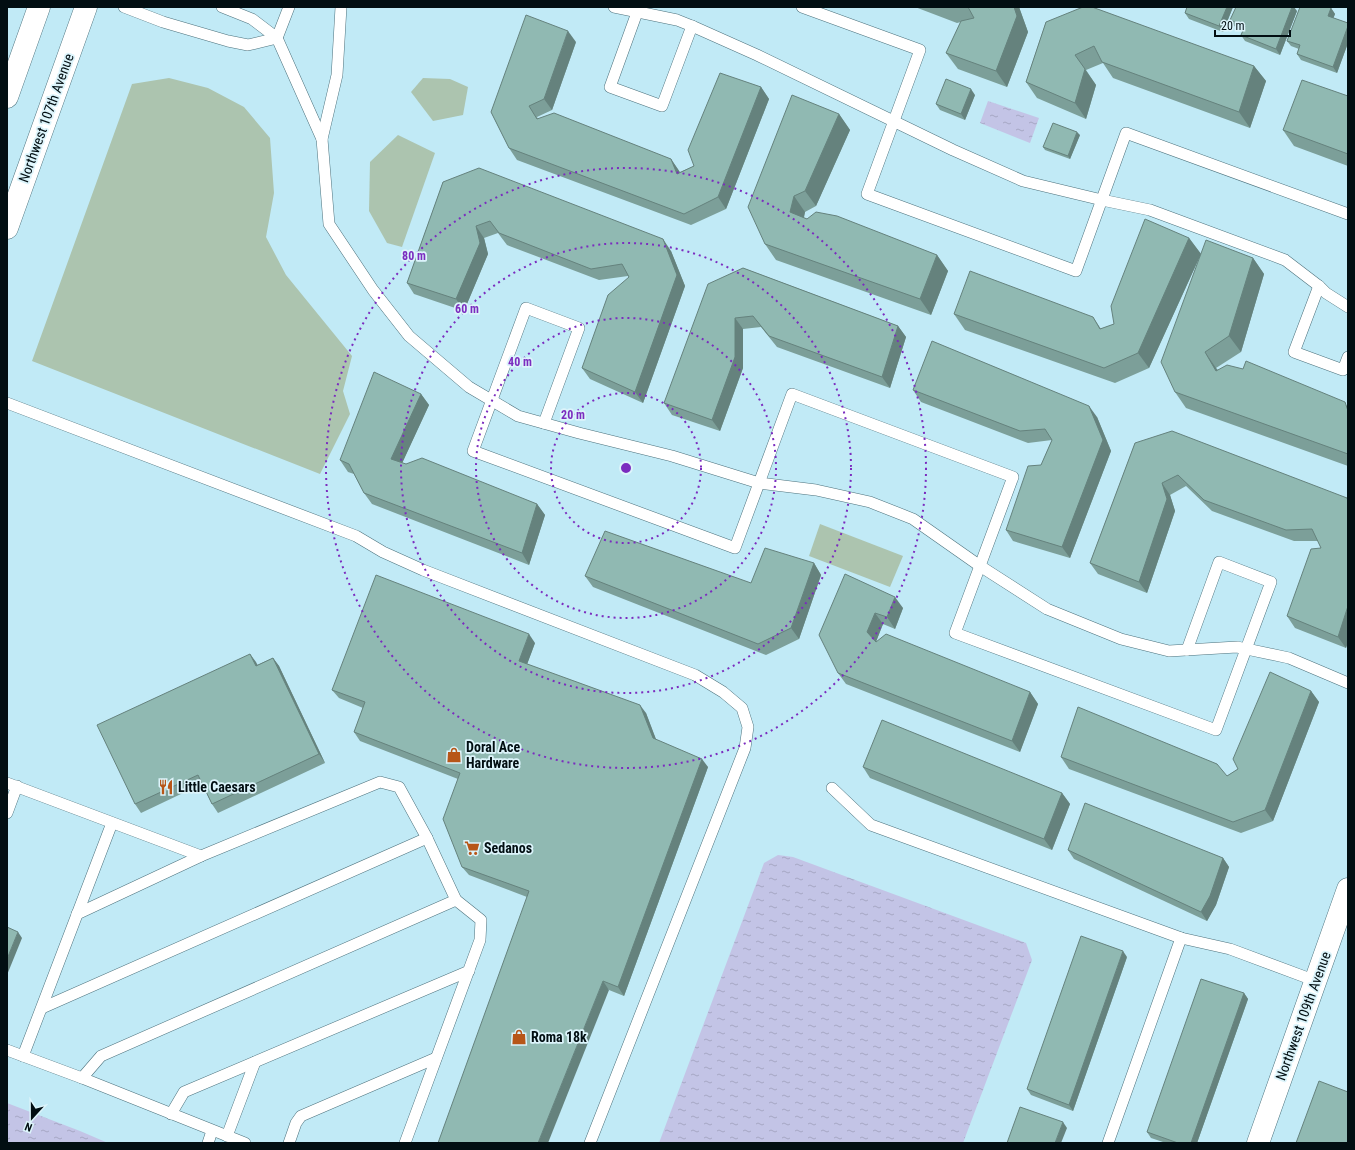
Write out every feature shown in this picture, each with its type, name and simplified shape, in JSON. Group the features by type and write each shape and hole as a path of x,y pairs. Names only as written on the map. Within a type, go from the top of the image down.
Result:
{"main road":[{"path":"7,97 39,7"},
{"name":"Northwest 107th Avenue","path":"7,228 86,7"},
{"name":"Northwest 109th Avenue","path":"1258,1143 1348,890"}],"lane":[{"path":"124,7 164,22 228,41 248,45 277,38"},
{"path":"222,7 252,19 277,38 322,139"},
{"path":"277,38 289,7"},
{"path":"341,7 337,75 322,139 329,224 373,290 409,336 469,387 518,416 544,424 672,456 759,483 816,490 870,502 913,519 980,566 1047,609 1121,639 1169,651 1237,648 1246,649 1289,658 1348,683"},
{"path":"614,7 638,9 677,20 692,26 764,58 953,150 1023,181 1150,210 1285,260 1326,293 1348,307"},
{"path":"802,7 920,50 867,194 1076,271 1126,133 1348,214"},
{"path":"638,9 610,87 662,106 692,26"},
{"path":"1319,286 1294,352 1343,370 1348,357"},
{"path":"544,424 579,328 526,308 473,451 735,548 792,394 1013,477 955,633 1216,730 1272,582 1219,562 1187,650"},
{"path":"7,403 356,536 383,552 423,570 695,675 723,692 742,708 748,727 745,748 590,1143"},
{"path":"77,914 202,856 380,782 399,787 427,838 456,900 481,920 480,940 405,1143"},
{"path":"7,812 12,785 202,856"},
{"path":"832,788 871,825 1181,938 1230,949 1316,980"},
{"path":"23,1056 112,823"},
{"path":"42,1008 427,838"},
{"path":"82,1078 100,1056 456,900"},
{"path":"1108,1143 1181,938"},
{"path":"171,1114 184,1092 469,970"},
{"path":"7,1050 82,1078 243,1143"},
{"path":"289,1143 296,1123 301,1116 436,1058"},
{"path":"227,1136 255,1062"},
{"path":"208,1143 212,1131"}],"green space":[{"path":"169,78 208,88 244,107 270,138 274,193 266,237 286,275 352,356 343,391 350,414 320,474 32,361 132,84"},
{"path":"423,78 450,79 468,87 463,115 433,121 411,92"},
{"path":"398,135 435,153 402,247 387,243 369,211 370,162"},
{"path":"820,524 903,556 890,587 809,556"}],"water":[{"path":"988,101 1039,118 1030,143 980,123"},
{"path":"778,855 793,857 1026,943 1032,960 963,1143 659,1143 764,863"},
{"path":"7,1103 80,1131 108,1143 7,1143"}],"building":[{"path":"968,7 1014,7 1017,16 996,71 946,53 961,21 974,18"},
{"path":"1083,7 1092,7 1254,66 1239,112 1102,62 1094,46 1075,55 1085,69 1075,103 1026,82 1046,22"},
{"path":"1187,7 1227,7 1219,26 1185,13"},
{"path":"1236,7 1292,7 1276,49 1241,35 1245,26 1230,20"},
{"path":"1300,7 1331,8 1328,16 1348,23 1333,67 1297,54 1300,45 1287,41"},
{"path":"526,15 568,31 544,99 529,106 537,119 554,113 671,159 677,174 694,166 688,150 720,73 761,87 718,197 684,214 509,148 491,112"},
{"path":"946,79 971,89 961,114 936,104"},
{"path":"1302,80 1348,96 1348,154 1283,130"},
{"path":"792,95 839,114 805,191 794,196 790,212 807,219 816,212 837,216 937,255 920,299 765,244 748,207"},
{"path":"1053,123 1077,132 1068,156 1043,147"},
{"path":"479,168 663,239 677,275 635,392 582,368 608,295 629,277 622,264 591,269 499,233 490,221 476,226 480,243 456,299 407,283 443,182"},
{"path":"1145,219 1189,238 1138,353 1104,368 954,314 970,271 1093,317 1100,329 1114,324 1111,306"},
{"path":"1206,240 1253,258 1229,336 1205,352 1216,371 1227,365 1243,369 1246,361 1345,402 1348,411 1348,454 1175,392 1161,362"},
{"path":"743,268 898,326 882,377 769,336 753,316 735,318 735,357 712,420 664,403 708,284"},
{"path":"932,341 1089,406 1103,440 1062,547 1006,530 1028,466 1041,465 1052,440 1045,429 1020,431 913,390"},
{"path":"374,372 421,394 391,459 406,464 422,458 537,504 522,553 364,493 349,464 340,460"},
{"path":"1172,431 1347,498 1348,606 1338,637 1287,616 1311,549 1321,548 1312,529 1286,530 1204,500 1178,475 1162,483 1167,499 1139,582 1090,563 1135,443"},
{"path":"605,531 751,583 765,548 814,563 791,628 758,644 585,576"},
{"path":"845,574 895,597 887,617 875,613 867,632 876,642 886,634 1030,692 1012,741 838,673 819,635"},
{"path":"376,575 529,634 519,661 640,705 653,738 702,759 618,987 603,981 538,1143 438,1143 529,891 462,867 443,819 460,773 354,732 365,702 332,690"},
{"path":"250,654 256,666 273,658 319,754 212,804 198,775 135,804 97,725"},
{"path":"1270,672 1311,691 1265,810 1233,822 1061,757 1078,707 1217,764 1227,776 1238,769 1233,759"},
{"path":"882,720 1062,793 1044,839 863,767"},
{"path":"1085,803 1223,858 1210,896 1201,912 1068,850"},
{"path":"7,927 18,932 7,959"},
{"path":"1081,936 1123,951 1069,1105 1027,1089"},
{"path":"1201,979 1244,993 1191,1143 1178,1143 1147,1132"},
{"path":"1319,1081 1348,1092 1348,1143 1296,1143"},
{"path":"1020,1107 1063,1122 1055,1143 1007,1143"}],"place":[{"name":"Doral Ace Hardware","path":"454,755"},
{"name":"Little Caesars","path":"166,787"},
{"name":"Sedanos","path":"472,848"},
{"name":"Roma 18k","path":"519,1037"}]}
